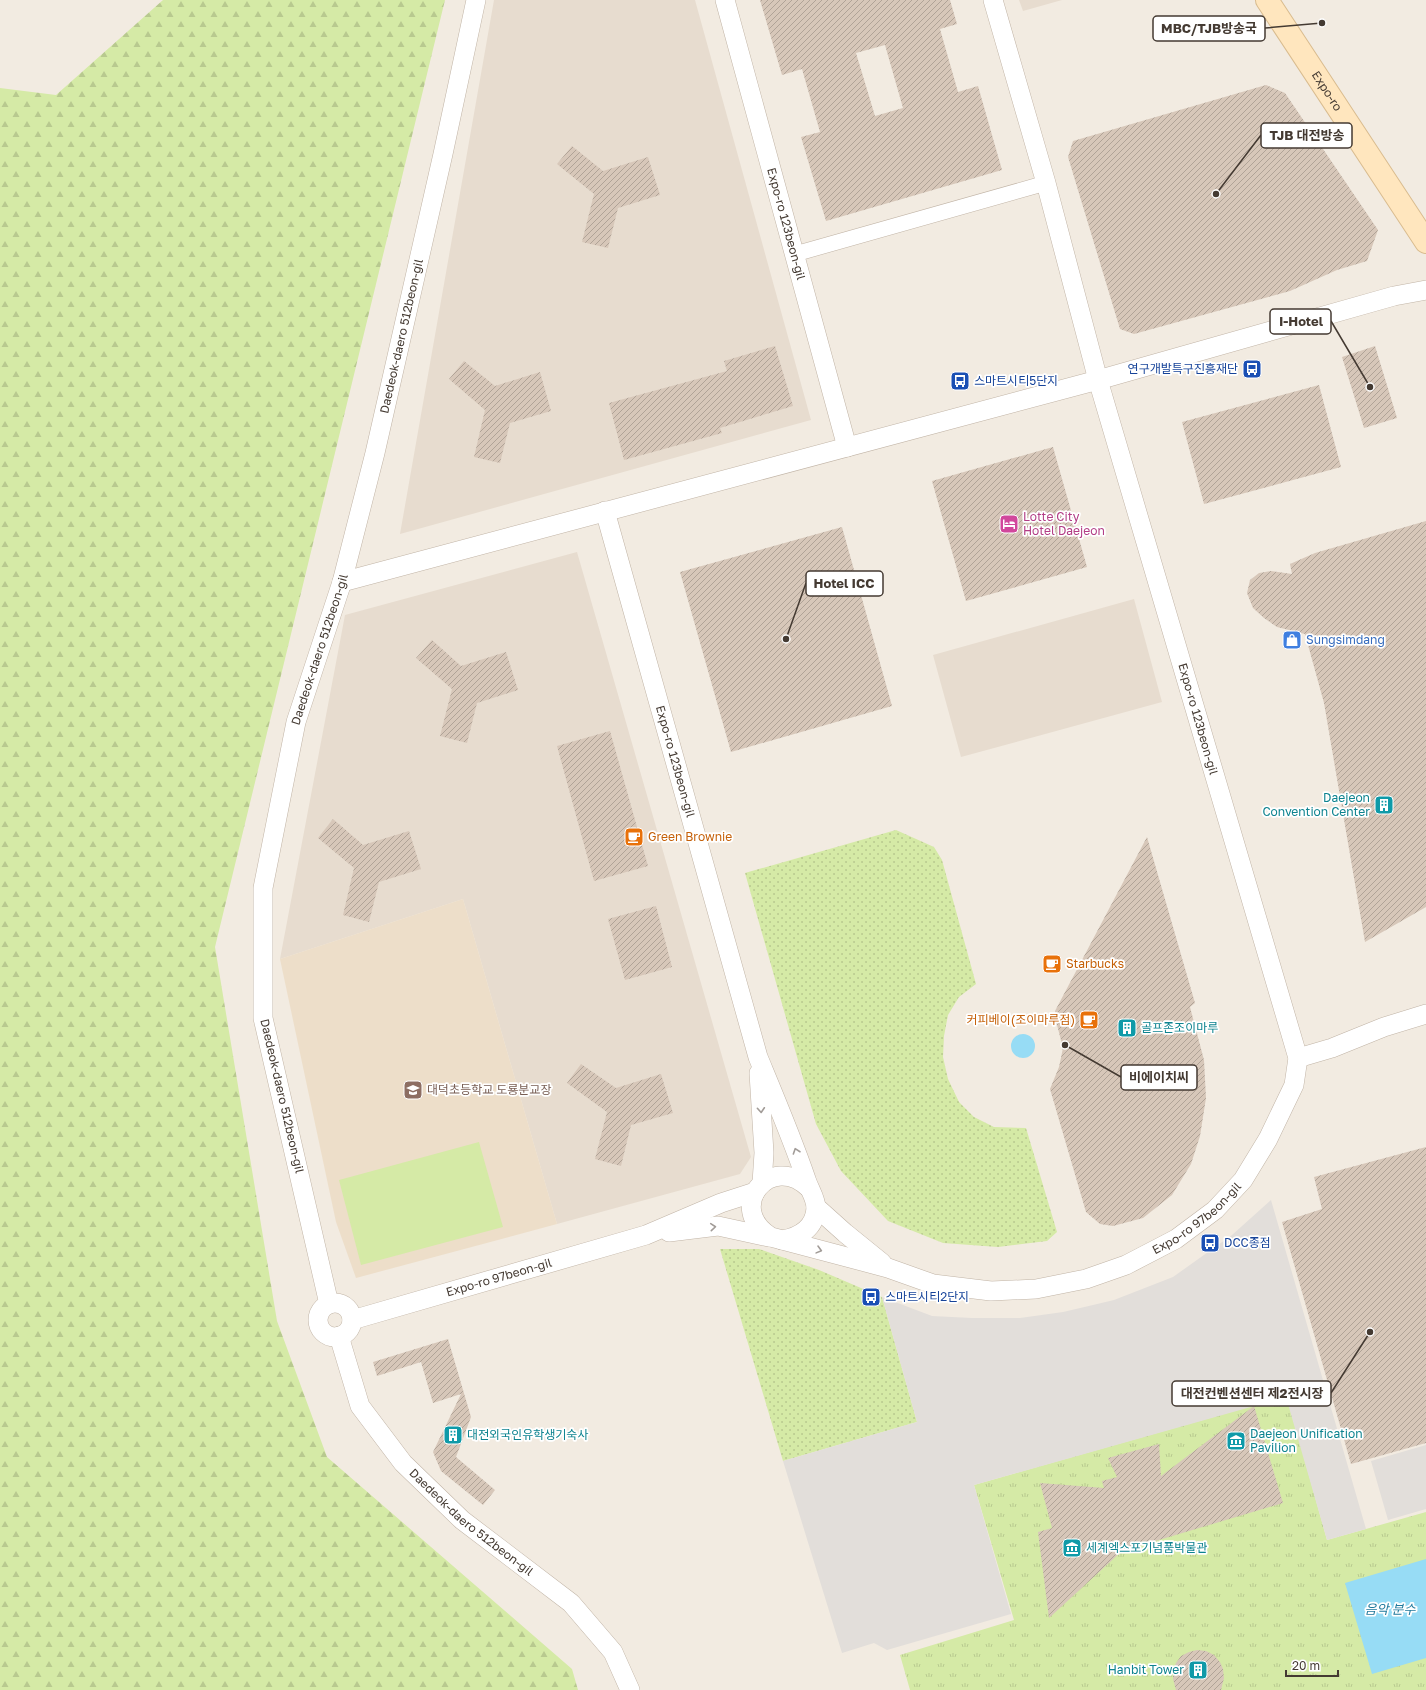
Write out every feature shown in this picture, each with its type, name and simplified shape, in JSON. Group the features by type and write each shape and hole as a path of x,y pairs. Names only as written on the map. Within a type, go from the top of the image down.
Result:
{"main road":[{"name":"Expo-ro","path":"1267,0 1426,242"}],"street":[{"name":"Daedeok-daero 512beon-gil","path":"329,1304 263,1018 263,888 296,722 342,582 377,446 476,0"},
{"name":"Expo-ro 123beon-gil","path":"725,0 847,447"},
{"name":"Expo-ro 123beon-gil","path":"993,0 1046,182 1098,380 1298,1058"},
{"path":"795,254 1046,182"},
{"path":"342,582 1098,380 1394,296 1426,290"},
{"name":"Expo-ro 123beon-gil","path":"605,511 758,1057"},
{"path":"1298,1058 1332,1048 1384,1027 1426,1014"},
{"path":"758,1057 792,1140 809,1188 814,1197 816,1207 812,1222 802,1234 792,1238 776,1238 762,1232 755,1223 752,1213 752,1202 758,1188 764,1153 758,1057"},
{"name":"Expo-ro 97beon-gil","path":"888,1268 933,1284 991,1291 1036,1289 1086,1279 1126,1265 1176,1239 1215,1210 1243,1180 1268,1139 1294,1085 1298,1058"},
{"path":"646,1235 758,1188 771,1178 781,1175 792,1176 801,1180 809,1188"},
{"path":"816,1207 888,1268"},
{"path":"646,1235 718,1226 776,1238 888,1268"},
{"name":"Expo-ro 97beon-gil","path":"352,1320 646,1235"},
{"path":"339,1303 348,1309 352,1320 348,1330 339,1336 327,1335 320,1327 318,1316 320,1311 329,1304 339,1303"},
{"name":"Daedeok-daero 512beon-gil","path":"339,1336 360,1406 403,1464 462,1520 571,1603 613,1652 630,1690"}],"shaded area":[{"path":"494,0 695,0 811,420 400,534"},
{"path":"1019,0 1062,0 1023,11"},
{"path":"577,552 751,1157 740,1174 557,1224 463,899 280,959 345,615"},
{"path":"1134,599 1162,702 961,757 933,655"},
{"name":"대덕초등학교 도룡분교장","path":"463,899 557,1224 356,1278 336,1222 280,959"},
{"path":"1271,1200 1366,1529 1327,1540 1286,1397 974,1485 1011,1614 887,1650 874,1643 842,1653 783,1461 917,1422 882,1297 932,1316 972,1318 1020,1318 1063,1312 1114,1300 1173,1277 1232,1235"},
{"path":"1426,1445 1426,1509 1388,1520 1371,1461"}],"green space":[{"path":"163,0 445,0 215,947 277,1321 327,1457 572,1669 578,1690 0,1690 0,88 56,95"},
{"path":"896,830 934,847 942,860 976,984 959,997 948,1015 944,1036 943,1057 948,1079 959,1102 974,1117 994,1127 1026,1128 1057,1232 1047,1241 998,1247 943,1243 888,1221 841,1171 816,1124 745,873"},
{"path":"479,1142 503,1227 361,1265 339,1180"},
{"path":"720,1249 759,1249 819,1270 882,1297 917,1422 783,1461"},
{"path":"1287,1396 1327,1540 1426,1512 1426,1690 910,1690 900,1655 1014,1620 974,1485"}],"water":[{"path":"1018,1034 1028,1034 1035,1041 1035,1051 1028,1058 1018,1058 1011,1051 1011,1041"},
{"name":"음악 분수","path":"1426,1559 1426,1658 1372,1674 1345,1583"}],"building":[{"path":"760,0 950,0 957,24 940,29 958,92 978,86 1002,170 826,221 801,137 820,132 802,69 782,75","holes":["885,45 903,108 875,116 856,53"]},
{"path":"1266,85 1285,93 1378,230 1367,261 1337,270 1290,291 1134,334 1120,329 1068,157 1073,141"},
{"path":"572,146 603,171 648,157 660,195 618,208 608,248 582,242 594,194 557,164"},
{"path":"775,346 793,406 720,428 722,433 624,460 609,403 727,371 724,361"},
{"path":"1375,346 1397,418 1364,428 1342,357"},
{"path":"464,361 495,386 540,372 551,411 510,423 500,463 474,457 485,410 449,379"},
{"path":"1319,385 1341,467 1204,504 1182,422"},
{"name":"Lotte City Hotel Daejeon","path":"1053,447 1087,567 966,601 932,481"},
{"name":"Daejeon Convention Center","path":"1426,521 1426,907 1365,942 1324,703 1305,634 1277,627 1264,618 1253,608 1247,593 1250,580 1259,573 1271,571 1292,574 1290,564 1315,553"},
{"path":"842,527 892,706 731,752 680,572"},
{"path":"432,640 461,666 506,652 518,690 477,703 467,743 440,736 452,689 416,658"},
{"path":"610,731 648,866 594,881 557,746"},
{"path":"333,819 363,845 409,831 421,869 379,882 369,922 343,915 354,868 318,838"},
{"name":"골프존조이마루","path":"1147,837 1195,1003 1190,1007 1204,1060 1206,1098 1200,1136 1191,1164 1172,1195 1143,1218 1113,1226 1100,1224 1086,1212 1050,1089 1059,1067 1063,1048 1055,1011"},
{"path":"656,906 672,967 625,980 608,919"},
{"path":"581,1064 616,1088 661,1074 673,1113 631,1125 621,1166 595,1159 607,1112 567,1083"},
{"path":"1426,1147 1426,1443 1351,1464 1282,1222 1322,1209 1314,1177"},
{"name":"대전외국인유학생기숙사","path":"448,1339 471,1417 456,1457 495,1490 483,1505 441,1471 433,1452 461,1394 433,1403 421,1362 377,1376 373,1362"},
{"path":"1254,1406 1283,1503 1122,1551 1049,1618 1038,1532 1052,1528 1040,1483 1104,1488 1102,1481 1117,1477 1108,1458 1159,1444 1161,1476"},
{"name":"Hanbit Tower","path":"1197,1650 1206,1651 1214,1655 1220,1662 1223,1669 1224,1678 1221,1690 1176,1690 1173,1679 1173,1670 1176,1663 1181,1656"}],"place":[{"name":"MBC/TJB방송국","path":"1322,23"},
{"name":"TJB 대전방송","path":"1216,194"},
{"name":"연구개발특구진흥재단","path":"1252,369"},
{"name":"스마트시티5단지","path":"960,381"},
{"name":"I-Hotel","path":"1370,387"},
{"name":"Lotte City Hotel Daejeon","path":"1009,524"},
{"name":"Hotel ICC","path":"786,639"},
{"name":"Sungsimdang","path":"1292,640"},
{"name":"Daejeon Convention Center","path":"1384,805"},
{"name":"Green Brownie","path":"634,837"},
{"name":"Starbucks","path":"1052,964"},
{"name":"커피베이(조이마루점)","path":"1089,1020"},
{"name":"골프존조이마루","path":"1127,1028"},
{"name":"비에이치씨","path":"1065,1045"},
{"name":"대덕초등학교 도룡분교장","path":"413,1090"},
{"name":"DCC종점","path":"1210,1243"},
{"name":"스마트시티2단지","path":"871,1297"},
{"name":"대전컨벤션센터 제2전시장","path":"1370,1332"},
{"name":"대전외국인유학생기숙사","path":"453,1435"},
{"name":"Daejeon Unification Pavilion","path":"1236,1441"},
{"name":"세계엑스포기념품박물관","path":"1072,1548"},
{"name":"Hanbit Tower","path":"1198,1670"}]}
